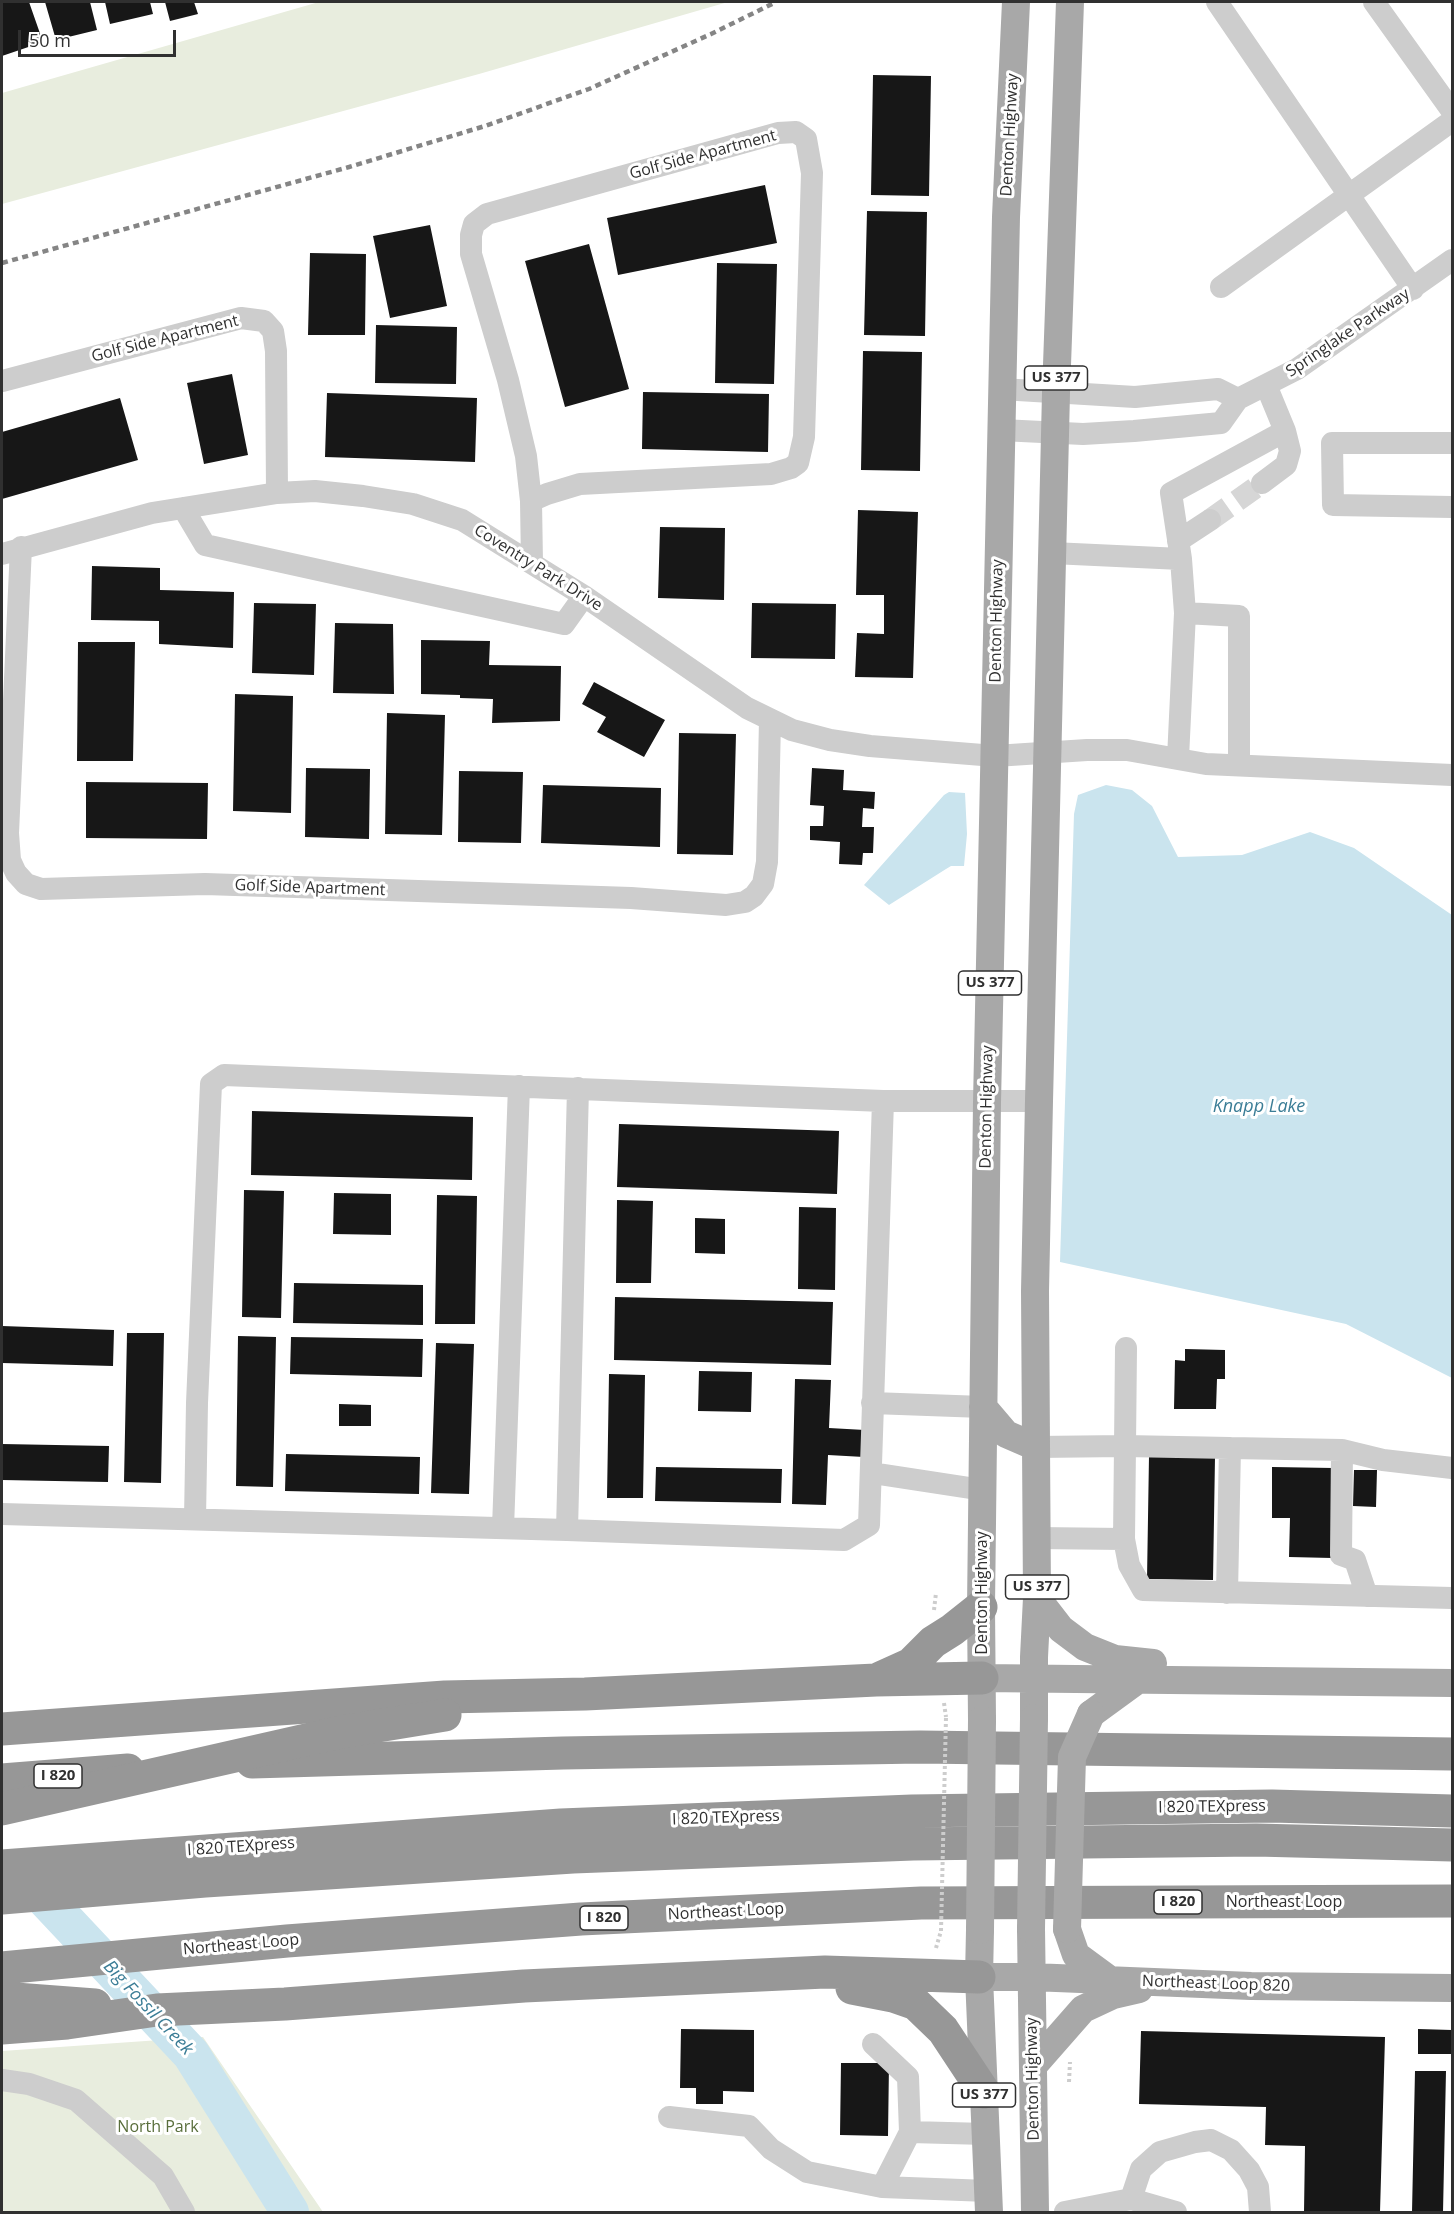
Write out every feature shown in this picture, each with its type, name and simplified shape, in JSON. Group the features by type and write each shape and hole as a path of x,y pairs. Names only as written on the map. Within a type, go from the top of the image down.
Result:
{"highway":[{"path":"876,1680 911,1664 933,1642 981,1607"},
{"path":"2,1730 445,1706 536,1707 585,1694 876,1680 982,1678"},
{"path":"2,1809 445,1706"},
{"name":"I 820","path":"2,1780 289,1759 921,1747 1452,1754"},
{"name":"I 820 TEXpress","path":"2,1866 561,1825 912,1811 1272,1806 1452,1811"},
{"name":"I 820 TEXpress","path":"2,1898 205,1881 573,1857 913,1844 1256,1840 1452,1845"},
{"name":"Northeast Loop","path":"2,1968 287,1941 581,1919 921,1903 1446,1902"},
{"path":"825,1972 840,1985 893,1996 916,2004 943,2030 984,2092"},
{"path":"2,2028 67,2023 158,2010 285,2004 524,1986 825,1972 979,1977"},
{"path":"2,1998 158,2010"}],"main road":[{"name":"Denton Highway","path":"988,2202 979,1977 983,1407 1001,430 1006,229 1016,2"},
{"name":"Denton Highway","path":"1035,2212 1031,1929 1037,1598 1035,1291 1056,393 1070,2"},
{"path":"983,1407 1006,1434 1036,1447"},
{"path":"1037,1598 1061,1629 1085,1647 1115,1659 1184,1664 1214,1680"},
{"path":"982,1678 1452,1683"},
{"path":"1110,1980 1076,1955 1067,1929 1072,1757 1092,1714 1139,1679"},
{"name":"Northeast Loop 820","path":"979,1977 1452,1988"},
{"path":"1033,2066 1083,2009 1113,1995 1167,1983"}],"street":[{"path":"1217,2 1413,289"},
{"path":"1374,2 1452,111"},
{"path":"1221,287 1452,121"},
{"name":"Golf Side Apartment","path":"531,501 580,484 771,474 791,468 798,463 804,437 812,172 806,139 796,132 778,133 487,214 474,224 471,235 471,254 508,380 526,456 531,501 532,563"},
{"name":"Springlake Parkway","path":"1001,430 1083,434 1134,432 1221,423 1239,399 1297,369 1452,260"},
{"name":"Golf Side Apartment","path":"2,381 241,318 264,321 273,331 276,351 277,493"},
{"path":"1262,483 1286,465 1290,451 1286,431 1266,385"},
{"path":"1002,389 1136,396 1218,389 1239,399"},
{"path":"1178,758 1185,613 1180,550 1171,493 1286,431"},
{"path":"1452,443 1332,443 1333,505 1452,507"},
{"name":"Coventry Park Drive","path":"11,551 152,513 277,493 315,491 413,504 462,520 584,596 747,708 792,730 830,740 870,746 994,756 1087,750 1127,750 1206,764 1452,775"},
{"path":"183,508 205,545 564,624 584,596"},
{"path":"1052,553 1180,550 1210,520"},
{"name":"Golf Side Apartment","path":"11,551 8,833 10,860 16,873 26,884 41,889 206,884 631,898 726,905 745,902 754,896 763,884 767,862 770,719"},
{"path":"1185,613 1239,616 1239,765"},
{"path":"195,1519 197,1403 211,1084 224,1075 883,1101 1039,1101"},
{"path":"502,1528 519,1086"},
{"path":"567,1530 578,1088"},
{"path":"2,1514 844,1540 869,1525 883,1101"},
{"path":"1126,1348 1124,1539 1129,1565 1143,1590 1452,1598"},
{"path":"872,1403 983,1407"},
{"path":"1036,1447 1125,1446 1342,1450 1383,1460 1452,1468"},
{"path":"1227,1593 1230,1448"},
{"path":"1342,1450 1341,1555 1355,1560 1367,1596"},
{"path":"872,1473 983,1490"},
{"path":"1036,1538 1124,1539"},
{"path":"873,2044 908,2077 910,2132 882,2187"},
{"path":"2,2080 29,2084 76,2100 163,2176 184,2212"},
{"path":"669,2117 749,2126 771,2148 807,2172 882,2187 988,2202"},
{"path":"910,2132 986,2134"},
{"path":"1131,2199 1141,2169 1160,2152 1211,2140 1231,2150 1249,2170 1258,2187 1260,2212"},
{"path":"1065,2212 1131,2199 1176,2212"}],"path":[{"path":"936,1948 941,1931 946,1717"}],"green space":[{"path":"319,2 728,2 479,74 2,204 2,93"},
{"name":"North Park","path":"203,2037 323,2212 2,2212 2,2051"}],"water":[{"name":"Knapp Lake","path":"1106,785 1132,790 1152,806 1178,857 1242,855 1310,832 1354,848 1452,915 1452,1378 1346,1324 1060,1262 1074,814 1078,795"},
{"path":"949,792 965,793 967,834 964,866 951,866 889,905 864,885"}],"building":[{"path":"2,2 29,2 43,42 2,56"},
{"path":"45,2 90,2 97,30 56,40"},
{"path":"105,2 150,2 153,14 110,24"},
{"path":"165,2 194,2 198,14 170,21"},
{"path":"873,75 931,76 929,196 871,195"},
{"path":"765,185 777,243 618,275 607,218"},
{"path":"867,211 927,212 925,336 864,335"},
{"path":"430,225 447,306 390,318 373,236"},
{"path":"589,244 629,389 565,407 525,261"},
{"path":"310,253 366,254 365,335 308,335"},
{"path":"717,263 777,264 774,384 715,383"},
{"path":"376,325 457,327 456,384 375,383"},
{"path":"863,351 922,352 920,471 861,470"},
{"path":"232,374 248,455 204,464 187,383"},
{"path":"643,392 769,394 768,452 642,449"},
{"path":"327,393 477,398 475,462 325,457"},
{"path":"120,398 138,460 2,499 2,432"},
{"path":"858,510 918,512 913,678 855,677 857,633 884,634 884,595 856,595"},
{"path":"660,527 725,528 724,600 658,598"},
{"path":"92,566 160,568 160,590 234,592 233,648 159,644 159,621 91,620"},
{"path":"254,603 316,604 314,675 252,673"},
{"path":"752,603 836,604 835,659 751,658"},
{"path":"335,623 393,624 394,694 333,693"},
{"path":"421,640 490,641 489,665 561,666 560,721 492,723 493,699 421,694"},
{"path":"78,642 135,642 133,761 77,761"},
{"path":"594,682 665,720 644,757 597,732 606,717 582,704"},
{"path":"235,694 293,696 291,813 233,811"},
{"path":"387,713 445,715 442,835 385,834"},
{"path":"679,733 736,734 733,855 677,854"},
{"path":"306,768 370,769 369,839 305,837"},
{"path":"812,768 844,770 843,790 875,792 874,809 863,808 862,827 874,827 873,853 863,853 862,865 839,864 840,842 810,840 810,826 823,826 824,806 810,805"},
{"path":"459,771 523,772 521,843 458,842"},
{"path":"86,782 208,783 207,839 86,838"},
{"path":"543,785 661,788 660,847 541,843"},
{"path":"252,1111 473,1117 472,1180 251,1175"},
{"path":"619,1124 839,1131 837,1194 617,1187"},
{"path":"244,1190 284,1191 281,1318 242,1317"},
{"path":"334,1193 391,1194 391,1235 333,1234"},
{"path":"437,1195 477,1196 475,1324 435,1324"},
{"path":"617,1200 653,1201 651,1283 616,1283"},
{"path":"799,1207 836,1208 835,1290 798,1289"},
{"path":"695,1218 725,1219 725,1254 695,1253"},
{"path":"294,1283 423,1285 423,1325 293,1323"},
{"path":"615,1297 833,1302 831,1365 614,1360"},
{"path":"2,1326 114,1330 113,1366 2,1363"},
{"path":"127,1333 164,1333 161,1483 124,1482"},
{"path":"238,1336 276,1337 273,1487 236,1486"},
{"path":"291,1337 423,1339 422,1377 290,1374"},
{"path":"436,1343 474,1344 469,1494 431,1493"},
{"path":"1185,1349 1225,1350 1225,1379 1217,1379 1216,1409 1174,1409 1175,1360 1185,1361"},
{"path":"699,1371 752,1372 751,1412 698,1411"},
{"path":"609,1374 645,1375 643,1498 607,1498"},
{"path":"795,1379 831,1380 829,1428 865,1430 864,1457 828,1455 826,1505 792,1504"},
{"path":"339,1404 371,1405 371,1426 339,1426"},
{"path":"2,1444 109,1446 108,1482 2,1480"},
{"path":"286,1454 420,1457 419,1494 285,1491"},
{"path":"1149,1456 1215,1457 1213,1580 1147,1579"},
{"path":"656,1467 782,1469 781,1503 655,1501"},
{"path":"1272,1467 1333,1468 1332,1558 1289,1557 1290,1518 1272,1518"},
{"path":"1354,1470 1377,1470 1376,1507 1353,1506"},
{"path":"681,2029 754,2030 754,2092 723,2091 723,2104 696,2104 696,2088 680,2088"},
{"path":"1418,2029 1452,2030 1452,2054 1418,2054"},
{"path":"1141,2031 1385,2037 1380,2212 1304,2212 1305,2146 1265,2145 1266,2107 1139,2104"},
{"path":"841,2063 889,2063 888,2136 840,2135"},
{"path":"1415,2071 1446,2071 1443,2212 1412,2212"}],"waterway":[{"name":"Big Fossil Creek","path":"20,1872 191,2054 290,2212"}],"tunnel":[{"path":"1210,520 1262,483"}],"railway":[{"path":"2,263 349,167 485,126 589,89 776,2"}]}
